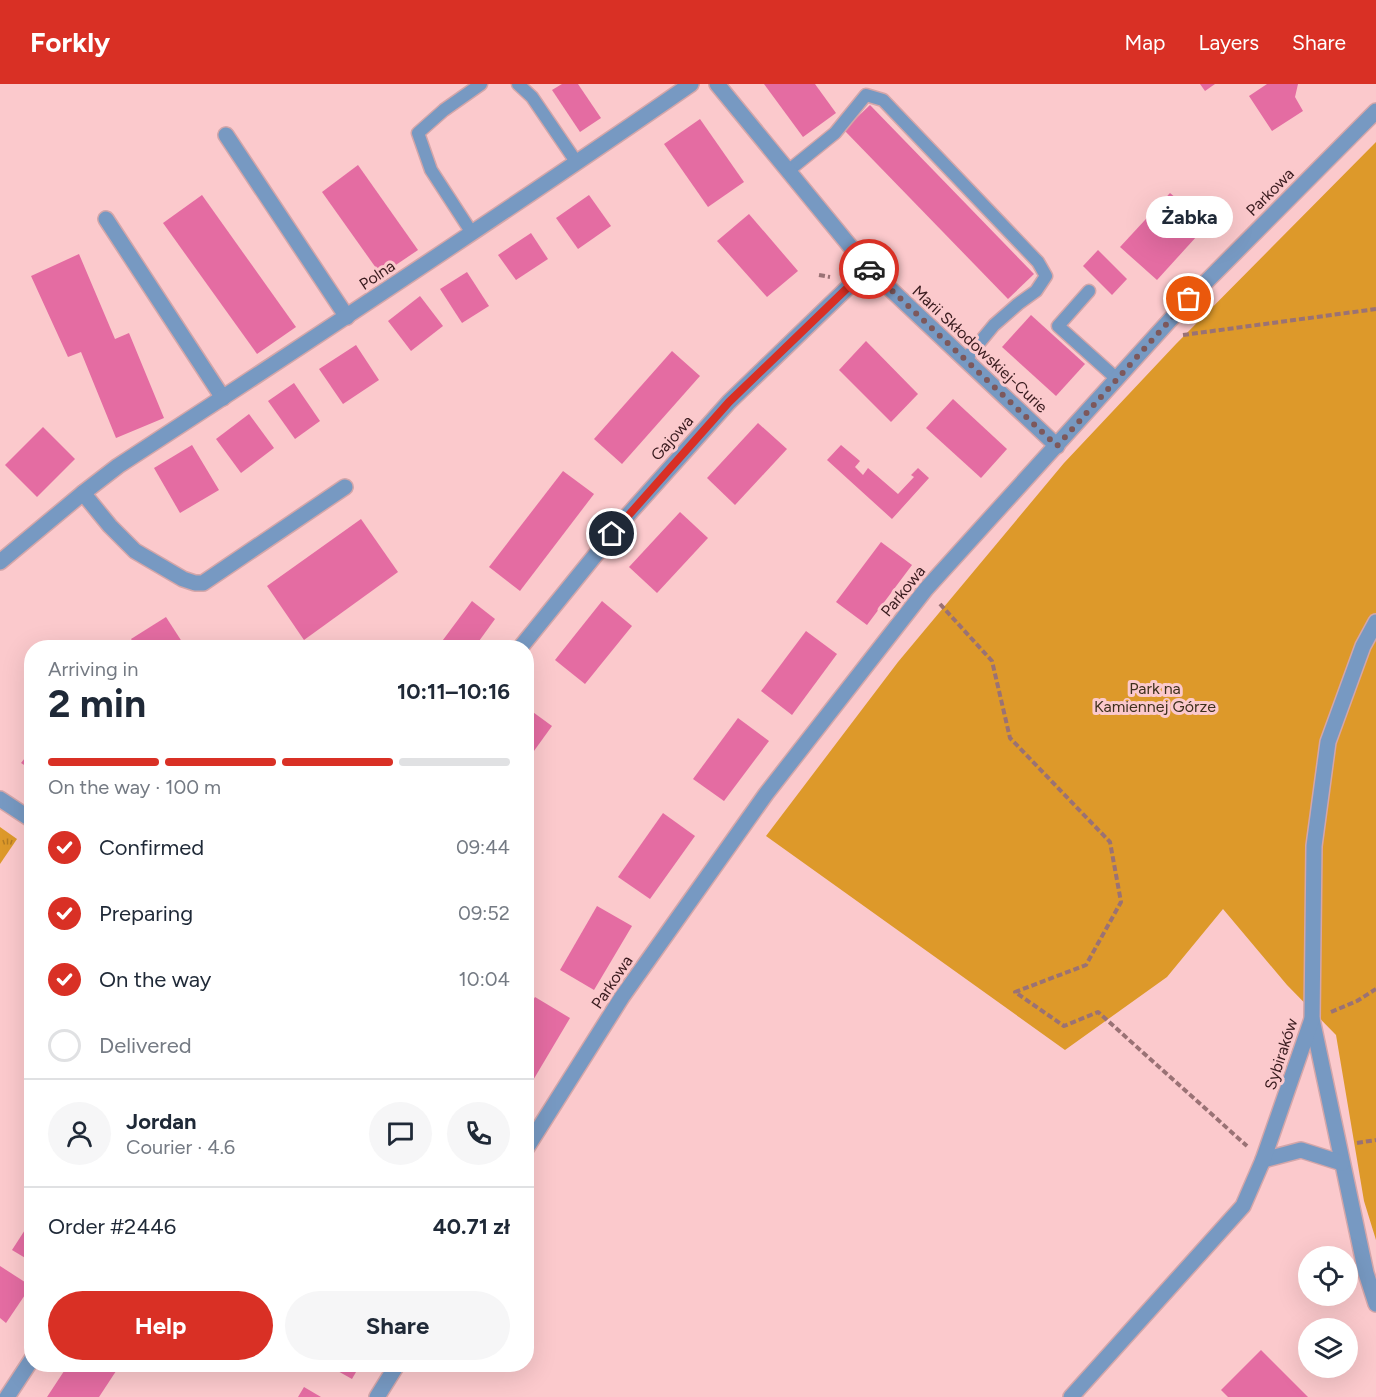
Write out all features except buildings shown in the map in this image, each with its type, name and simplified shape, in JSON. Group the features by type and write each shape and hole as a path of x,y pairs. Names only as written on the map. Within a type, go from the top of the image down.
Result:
{"street":[{"name":"Polna","path":"0,562 118,466 347,317 691,84"},
{"name":"Marii Skłodowskiej-Curie","path":"717,84 868,268 1057,446"},
{"name":"Parkowa","path":"534,1136 622,998 766,794 926,589 1189,299 1376,111"},
{"path":"226,135 347,317"},
{"path":"106,219 223,398"},
{"name":"Gajowa","path":"526,640 627,516 729,402 868,268"},
{"path":"82,493 135,551 183,579 195,583 210,580 345,487"},
{"name":"Sybiraków","path":"1071,1397 1243,1206 1263,1160 1312,1019 1314,846 1328,742 1363,646 1376,622"},
{"path":"0,799 24,815"},
{"path":"1312,1019 1366,1273 1376,1304"},
{"path":"1263,1160 1301,1150 1342,1163"},
{"path":"7,1397 24,1371"},
{"path":"377,1397 392,1372"}],"lane":[{"path":"518,84 532,97 577,163"},
{"path":"472,233 431,170 418,133 475,85"},
{"path":"788,171 835,133 866,90 883,100 1038,262 1046,276 1036,291 994,325 965,360"},
{"path":"1089,291 1058,326 1117,379"}],"path":[{"path":"819,275 832,278"},
{"path":"1176,336 1376,309"},
{"path":"926,589 992,661 1010,738 1110,842 1121,902 1086,965 1015,992 1064,1026 1098,1012 1263,1160"},
{"path":"1312,1019 1357,1001 1376,990"}],"green space":[{"name":"Park na Kamiennej Górze","path":"1376,142 1376,1240 1364,1201 1336,1035 1287,985 1223,909 1167,977 1065,1050 766,836 898,662 1064,463 1176,344"},
{"path":"0,827 17,839 0,864"}],"way so far":[{"path":"869,269 1057,446 1189,299"}],"place":[{"name":"Żabka","path":"1189,299"}],"route":[{"path":"612,534 729,402 869,269"}]}
